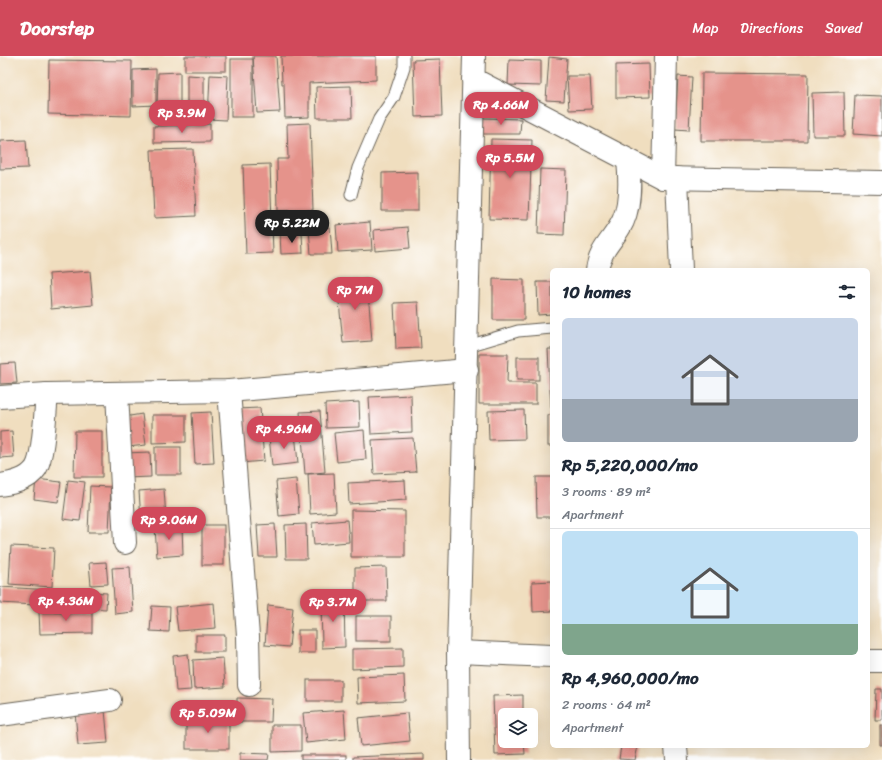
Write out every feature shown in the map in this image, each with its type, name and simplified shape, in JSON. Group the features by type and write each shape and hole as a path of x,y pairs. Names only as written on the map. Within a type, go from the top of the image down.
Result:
{"street":[{"path":"459,760 458,652 468,346 474,56"},
{"path":"666,56 670,178 680,268"},
{"path":"473,79 628,160 670,178 882,182"},
{"path":"597,268 600,256 623,221 628,202 630,179 628,160"},
{"path":"0,397 47,394 229,391 467,370"},
{"path":"229,391 248,636 249,685"},
{"path":"117,393 125,543"},
{"path":"0,485 18,481 36,468 41,450 47,394"},
{"path":"458,652 550,656"},
{"path":"870,661 882,661"},
{"path":"0,715 110,700"},
{"path":"676,748 677,760"}],"lane":[{"path":"351,195 358,168 379,119 394,97 404,67 404,56"},
{"path":"468,346 518,331 550,328"}],"building":[{"path":"185,56 226,56 226,71 185,71"},
{"path":"253,56 276,56 280,112 257,113"},
{"path":"281,56 376,56 376,80 309,83 309,117 285,118"},
{"path":"549,57 567,59 564,101 546,100"},
{"path":"231,59 253,59 253,117 231,117"},
{"path":"440,59 442,116 415,117 413,60"},
{"path":"49,60 132,61 131,116 48,114"},
{"path":"509,60 541,61 541,86 508,85"},
{"path":"649,64 650,97 616,98 616,65"},
{"path":"156,69 156,105 133,106 133,70"},
{"path":"180,72 180,109 157,109 158,73"},
{"path":"702,73 808,74 807,141 701,141"},
{"path":"187,75 204,76 204,114 187,114"},
{"path":"210,75 228,76 226,120 208,119"},
{"path":"567,76 590,76 592,109 569,110"},
{"path":"678,76 692,77 689,130 675,129"},
{"path":"351,86 352,118 317,118 316,87"},
{"path":"844,92 845,136 813,136 812,93"},
{"path":"855,95 882,96 882,136 853,134"},
{"path":"482,118 521,119 520,134 482,134"},
{"path":"310,123 313,210 278,211 277,159 288,159 287,124"},
{"path":"210,124 210,142 154,143 154,126"},
{"path":"491,139 532,140 529,220 489,219"},
{"path":"26,140 28,168 0,169 0,141"},
{"path":"193,149 196,216 154,218 151,150"},
{"path":"270,164 273,253 246,254 243,165"},
{"path":"540,169 566,170 564,235 538,234"},
{"path":"418,172 418,211 382,211 382,173"},
{"path":"370,222 372,250 338,252 336,225"},
{"path":"330,227 332,254 311,254 309,229"},
{"path":"408,227 410,248 375,251 374,230"},
{"path":"302,233 303,253 281,254 280,234"},
{"path":"90,271 93,305 51,309 49,274"},
{"path":"367,279 372,341 343,343 337,281"},
{"path":"493,279 524,280 524,320 493,320"},
{"path":"537,282 550,282 550,314 538,315"},
{"path":"418,302 421,348 396,349 394,303"},
{"path":"548,349 550,349 550,388"},
{"path":"479,354 508,354 507,383 536,383 536,404 479,404"},
{"path":"517,357 539,357 539,380 517,380"},
{"path":"15,363 17,383 0,384 0,364"},
{"path":"411,395 412,432 371,434 369,397"},
{"path":"359,402 360,427 326,428 325,404"},
{"path":"260,408 264,461 240,463 236,409"},
{"path":"524,410 525,439 489,440 488,411"},
{"path":"320,411 325,472 305,474 300,412"},
{"path":"211,412 214,463 195,464 192,413"},
{"path":"142,414 146,445 128,447 124,417"},
{"path":"152,415 186,415 186,442 152,443"},
{"path":"548,415 550,415 550,446 548,446"},
{"path":"364,430 366,459 337,462 334,433"},
{"path":"12,431 14,457 0,458 0,432"},
{"path":"75,431 102,431 102,477 74,477"},
{"path":"295,433 298,463 272,466 269,436"},
{"path":"413,438 416,472 374,474 372,440"},
{"path":"155,447 181,447 181,475 155,475"},
{"path":"150,452 151,477 126,478 125,453"},
{"path":"334,473 336,512 310,514 308,474"},
{"path":"536,477 550,477 550,517 537,517"},
{"path":"36,479 61,482 58,502 34,499"},
{"path":"296,479 299,514 279,516 276,481"},
{"path":"68,480 85,482 80,521 63,519"},
{"path":"405,480 406,500 349,504 348,483"},
{"path":"90,486 111,487 109,532 88,532"},
{"path":"164,489 166,518 141,520 139,491"},
{"path":"351,510 405,511 405,557 351,557"},
{"path":"347,520 349,542 314,545 312,523"},
{"path":"275,524 277,557 259,557 257,525"},
{"path":"306,524 307,559 286,559 285,525"},
{"path":"202,525 224,525 224,565 202,565"},
{"path":"182,526 183,555 157,557 155,528"},
{"path":"11,546 54,548 52,587 9,584"},
{"path":"106,562 108,584 91,585 89,563"},
{"path":"130,567 133,612 115,614 112,568"},
{"path":"386,567 387,601 355,601 355,568"},
{"path":"550,581 550,611 533,612 532,582"},
{"path":"0,587 107,593 106,609 0,603"},
{"path":"344,598 345,647 322,648 321,599"},
{"path":"214,603 216,628 178,631 175,607"},
{"path":"268,605 293,608 289,647 265,645"},
{"path":"152,606 170,607 169,632 150,631"},
{"path":"92,611 92,633 40,634 39,612"},
{"path":"356,616 391,616 391,641 356,641"},
{"path":"298,630 315,630 315,653 298,653"},
{"path":"196,635 225,635 225,652 196,652"},
{"path":"403,648 403,667 352,669 352,649"},
{"path":"188,654 191,690 176,691 173,656"},
{"path":"223,658 225,687 194,689 193,660"},
{"path":"404,675 405,701 358,703 357,677"},
{"path":"307,680 341,680 341,701 307,701"},
{"path":"876,689 882,689 882,720 875,720"},
{"path":"523,695 523,708 498,708 498,748 525,748 525,754 495,755 493,696"},
{"path":"237,698 272,699 271,722 237,722"},
{"path":"105,710 108,743 78,745 75,712"},
{"path":"344,710 346,739 306,743 303,713"},
{"path":"407,713 410,741 361,746 358,718"},
{"path":"186,718 229,718 229,749 186,749"},
{"path":"272,725 301,725 301,751 272,752"},
{"path":"880,725 882,725 882,745 880,745"},
{"path":"621,748 638,748 635,760 619,759"},
{"path":"240,753 269,754 268,760 240,760"},
{"path":"424,754 424,760 353,760 353,757"},
{"path":"301,755 346,755 346,760 301,760"}]}
